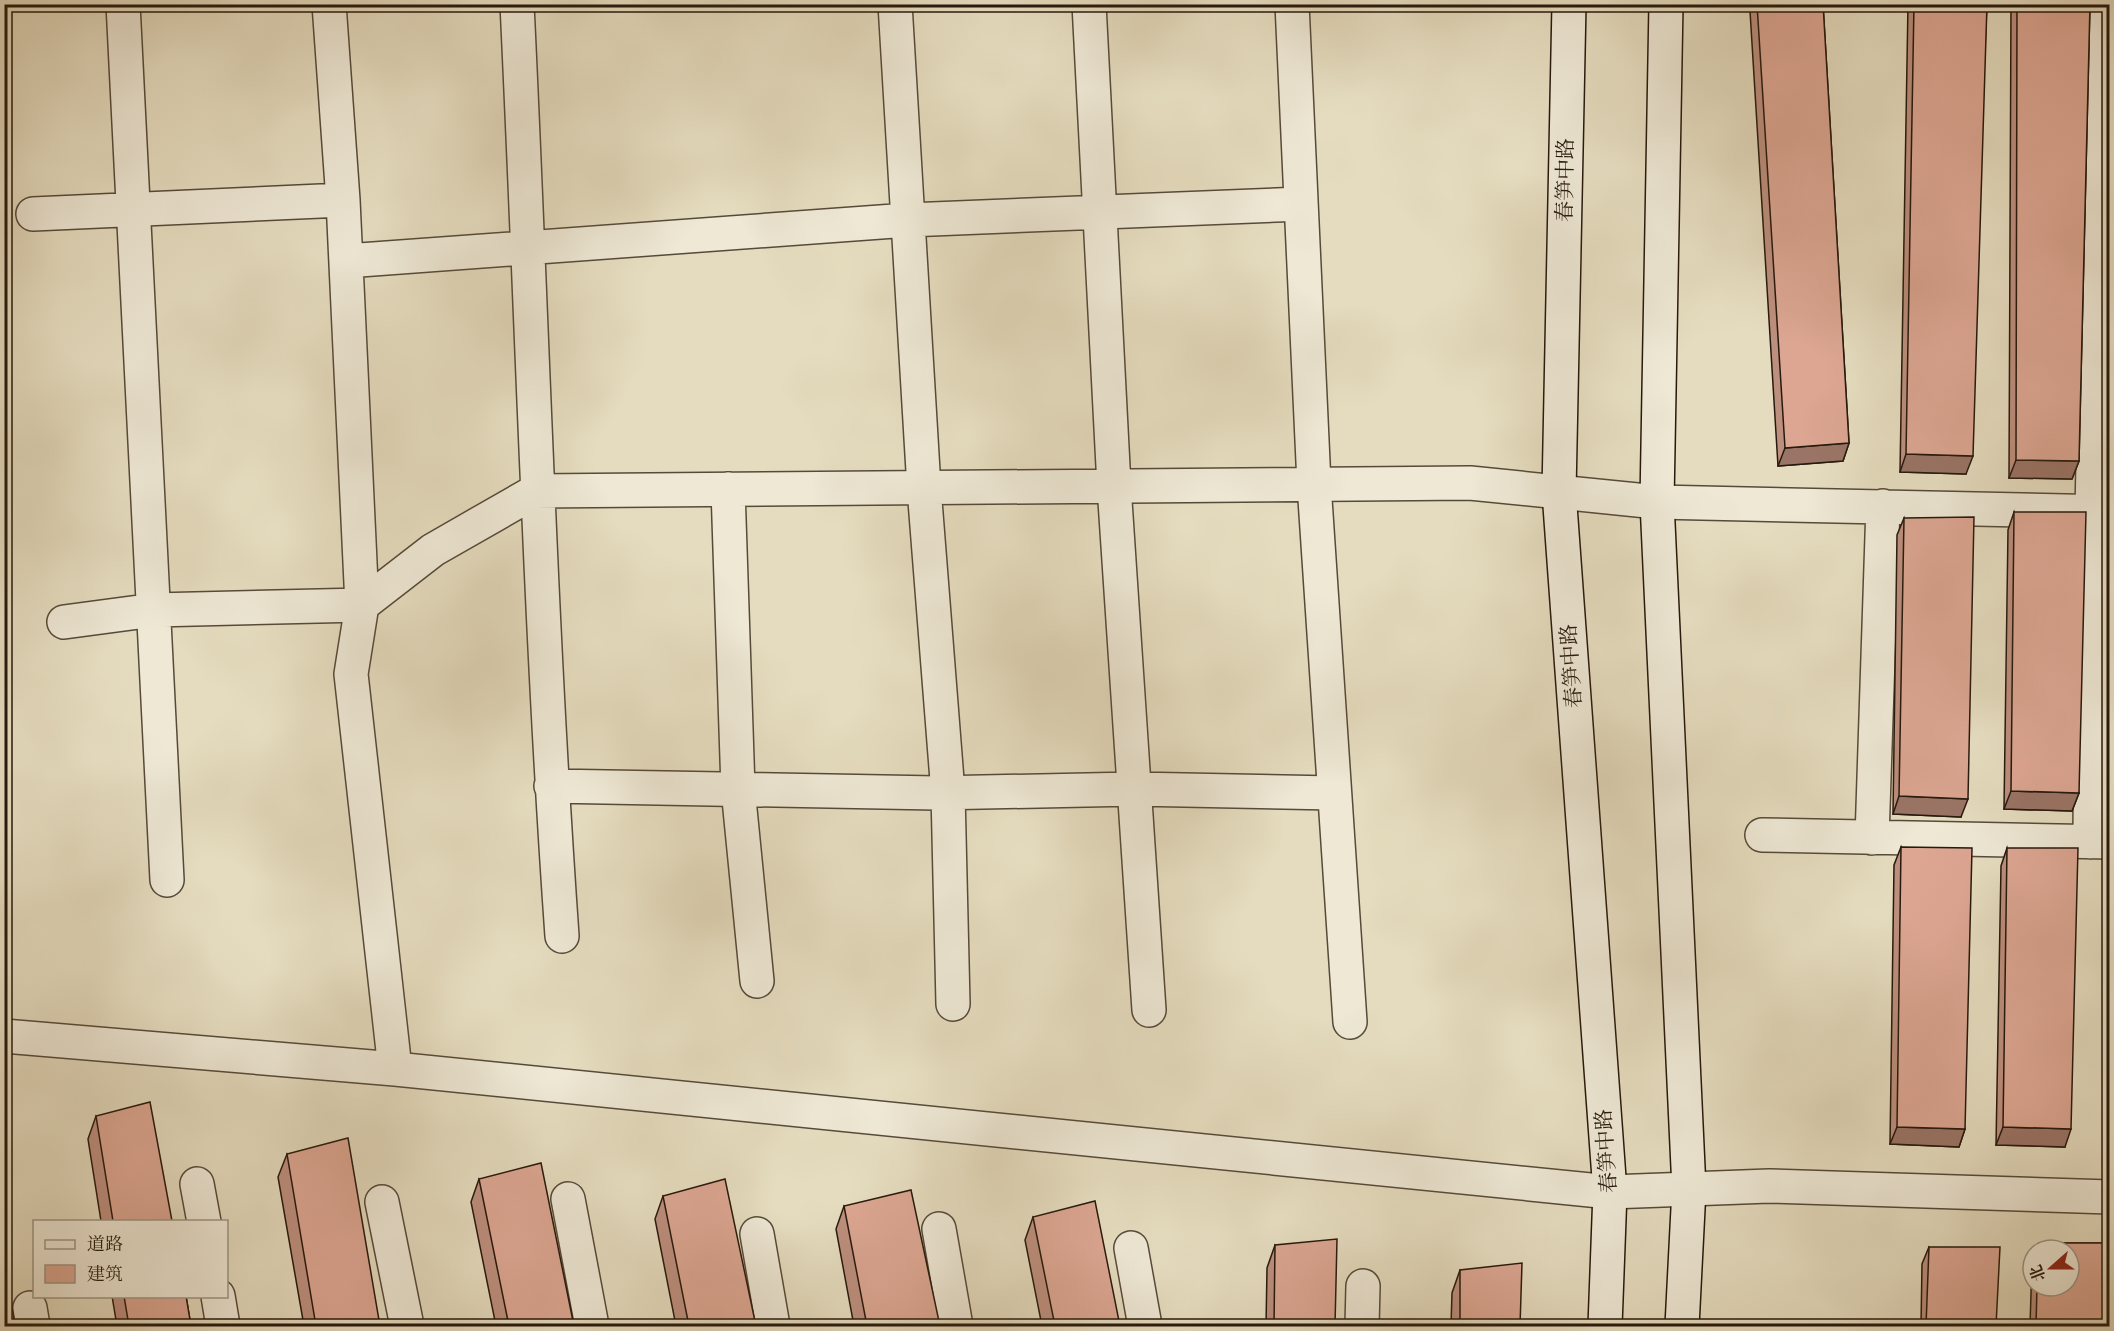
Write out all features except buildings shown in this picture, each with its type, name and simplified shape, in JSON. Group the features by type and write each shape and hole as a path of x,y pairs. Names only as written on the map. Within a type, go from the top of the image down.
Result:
{"street":[{"path":"123,4 167,880"},
{"path":"329,4 343,200 362,605 351,674 394,1070"},
{"path":"517,4 529,247 536,492 551,786 562,936"},
{"path":"895,4 924,488 948,793 953,1004"},
{"path":"1089,4 1114,486 1149,1010"},
{"path":"1292,4 1314,484 1350,1022"},
{"name":"春笋中路","path":"1569,4 1558,492 1610,1192 1605,1326"},
{"path":"1666,4 1658,502 1689,1189 1682,1326"},
{"path":"1762,835 2100,842 2103,4"},
{"path":"33,214 343,200"},
{"path":"346,261 908,220 1301,204"},
{"path":"64,622 154,610 362,605 433,550 536,492 1470,483 1658,502 2101,511"},
{"path":"728,489 738,789 757,981"},
{"path":"1872,838 1883,506"},
{"path":"551,786 948,793 1134,789 1334,793"},
{"path":"4,1036 394,1070 1610,1192 1769,1186 2109,1197"},
{"path":"197,1184 204,1220"},
{"path":"568,1199 592,1326"},
{"path":"382,1202 406,1326"},
{"path":"939,1229 956,1326"},
{"path":"757,1234 772,1326"},
{"path":"1131,1248 1144,1326"},
{"path":"1362,1326 1363,1286"},
{"path":"218,1298 223,1326"}]}
